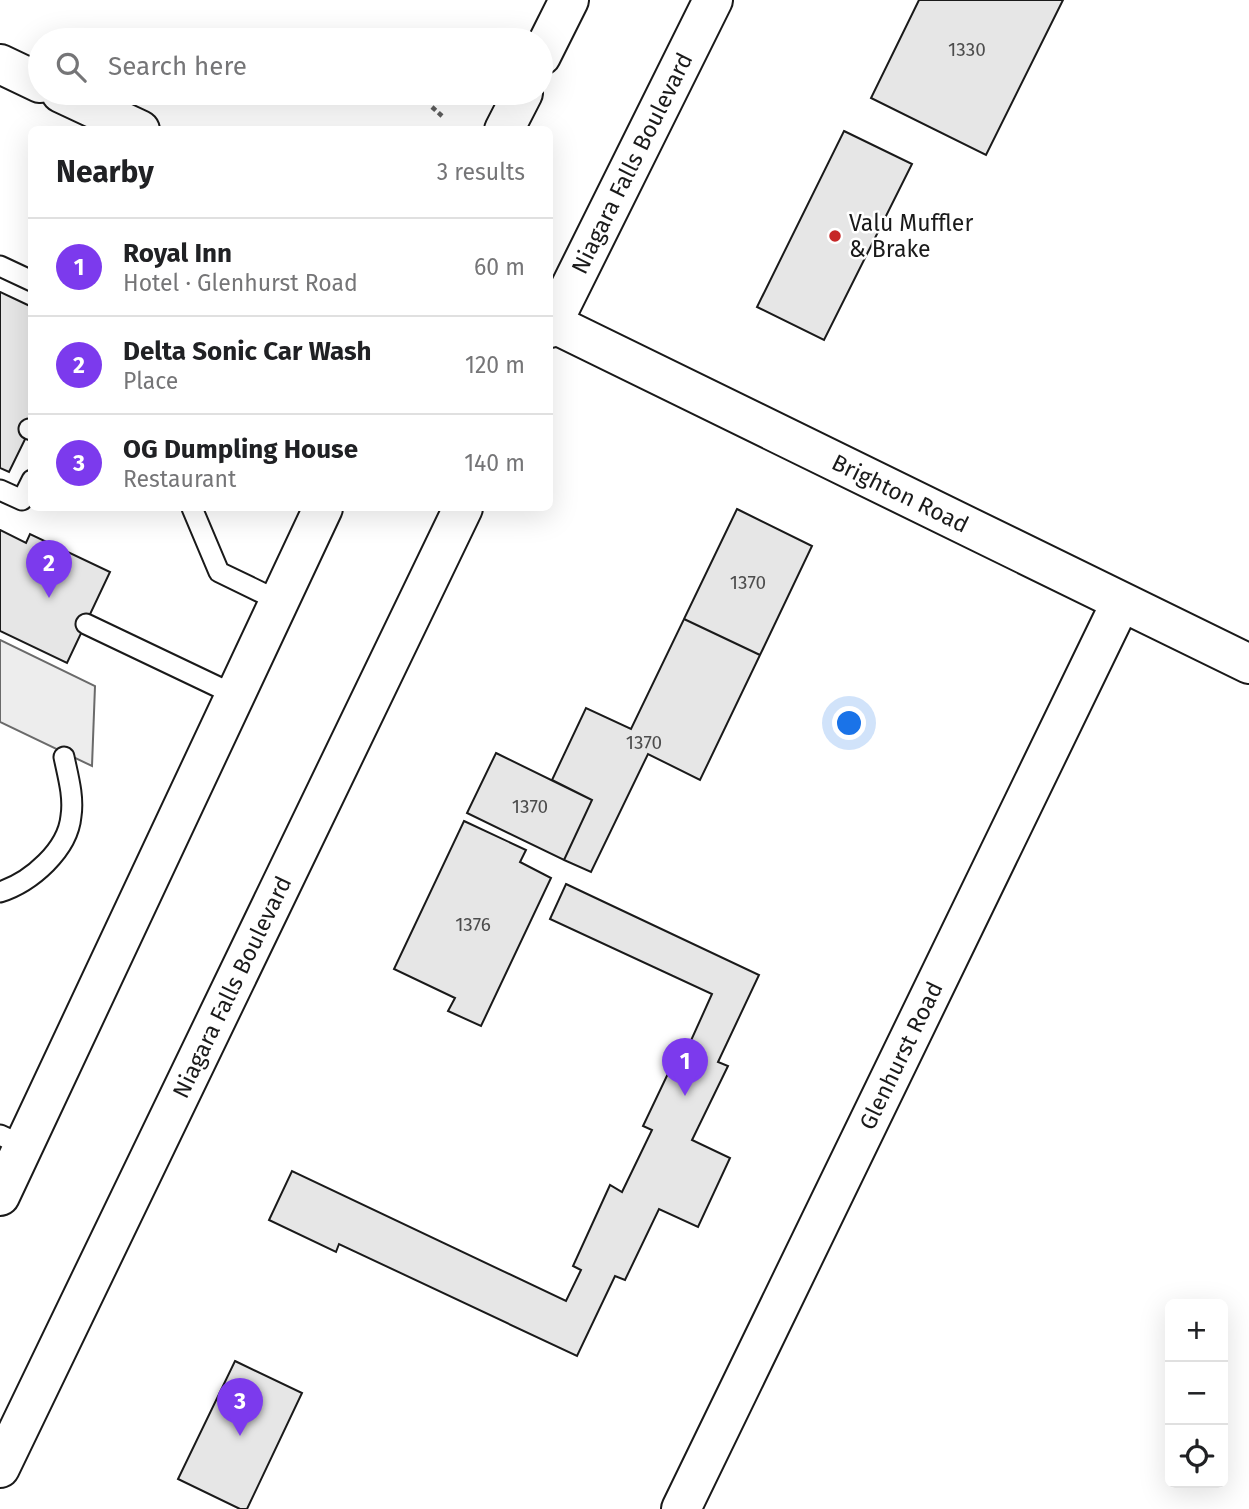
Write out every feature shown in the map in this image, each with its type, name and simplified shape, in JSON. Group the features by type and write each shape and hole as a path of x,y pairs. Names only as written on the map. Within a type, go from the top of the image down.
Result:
{"main road":[{"path":"553,33 569,0"},
{"name":"Niagara Falls Boulevard","path":"553,319 713,0"},
{"path":"0,64 28,77"},
{"path":"87,105 131,126"},
{"path":"506,126 517,105"},
{"name":"Brighton Road","path":"553,326 1249,664"},
{"path":"0,1196 12,1140 235,695 322,511"},
{"name":"Niagara Falls Boulevard","path":"0,1468 462,511"},
{"name":"Glenhurst Road","path":"681,1509 1121,603"}],"lane":[{"path":"0,266 28,279"},
{"path":"0,490 22,500 28,488"},
{"path":"193,511 219,572 279,600"},
{"path":"86,624 235,695"},
{"path":"0,892 27,879 49,859 66,833 72,806 64,757"}],"path":[{"path":"432,107 442,116"}],"shaded area":[{"path":"0,640 95,686 92,766 0,722"}],"building":[{"path":"919,0 1063,0 986,155 871,98"},
{"name":"Valu Muffler & Brake","path":"844,131 912,164 824,340 757,307"},
{"path":"0,292 28,305 28,433 9,472 0,468"},
{"path":"737,509 812,546 760,655 684,619"},
{"path":"0,530 26,543 30,534 110,572 67,663 0,631"},
{"path":"684,619 760,655 700,780 648,754 591,872 564,860 592,800 552,780 586,708 631,729"},
{"path":"496,753 592,800 564,860 467,813"},
{"path":"464,821 526,850 520,862 551,878 481,1026 448,1011 455,998 394,969"},
{"path":"566,884 759,975 718,1062 728,1066 692,1140 730,1158 698,1227 659,1209 625,1280 615,1276 577,1356 339,1244 336,1252 269,1220 292,1171 566,1301 581,1270 573,1266 610,1185 622,1192 652,1130 643,1126 683,1042 689,1045 712,994 550,919"},
{"path":"235,1361 302,1393 247,1509 240,1509 178,1479"}],"place":[{"name":"Valu Muffler & Brake","path":"835,236"},
{"name":"Delta Sonic Car Wash","path":"49,598"},
{"name":"Royal Inn","path":"685,1096"},
{"name":"OG Dumpling House","path":"240,1436"}]}
